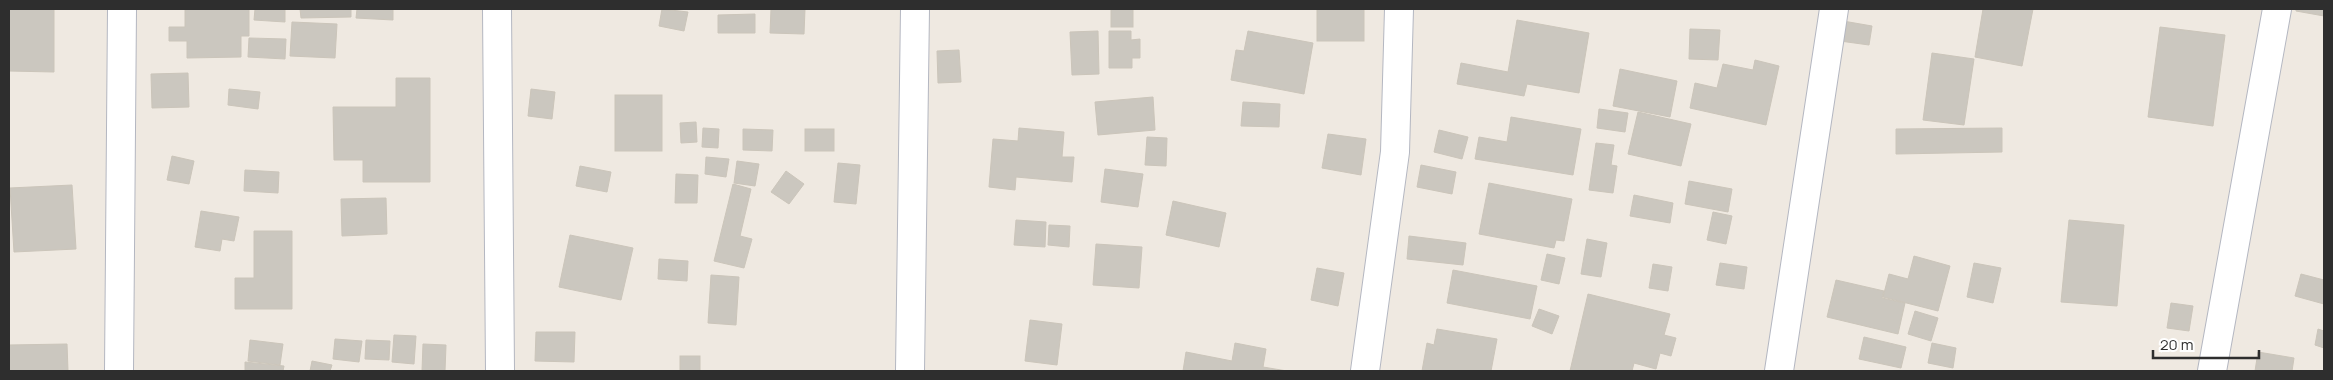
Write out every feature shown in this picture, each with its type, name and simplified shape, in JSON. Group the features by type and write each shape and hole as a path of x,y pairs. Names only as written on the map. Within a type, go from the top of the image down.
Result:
{"street":[{"path":"119,371 122,9"},
{"path":"497,9 500,371"},
{"path":"910,371 915,9"},
{"path":"1365,371 1395,152 1399,9"},
{"path":"1779,371 1834,9"},
{"path":"2212,371 2277,9"}],"building":[{"path":"9,9 54,9 54,72 9,71"},
{"path":"185,9 249,9 249,36 241,36 241,57 187,58 187,41 169,41 169,27 185,27"},
{"path":"255,9 285,9 285,22 254,20"},
{"path":"300,9 351,9 351,17 301,18"},
{"path":"357,9 393,9 393,20 356,18"},
{"path":"662,9 688,12 684,31 659,26"},
{"path":"771,9 805,9 804,34 770,33"},
{"path":"1111,9 1133,9 1133,27 1111,27"},
{"path":"1317,9 1364,9 1364,41 1317,41"},
{"path":"1983,9 2033,9 2022,66 1975,57"},
{"path":"2296,9 2324,9 2324,16 2296,11"},
{"path":"755,14 755,33 718,33 718,15"},
{"path":"1517,20 1589,33 1579,93 1527,84 1524,96 1457,84 1461,63 1508,72"},
{"path":"1843,21 1872,26 1869,45 1840,41"},
{"path":"292,22 337,24 335,58 290,56"},
{"path":"2160,27 2225,35 2213,126 2148,117"},
{"path":"1690,29 1720,30 1718,60 1689,59"},
{"path":"1098,31 1099,74 1072,75 1070,32"},
{"path":"1109,31 1131,31 1131,40 1140,39 1140,58 1132,58 1132,68 1109,68"},
{"path":"1248,31 1313,43 1304,94 1231,80 1236,50 1244,51"},
{"path":"249,38 286,39 285,59 248,57"},
{"path":"959,50 961,82 938,83 937,51"},
{"path":"1932,53 1974,59 1964,125 1923,120"},
{"path":"1755,60 1779,66 1766,125 1690,108 1695,83 1717,88 1723,64 1753,70"},
{"path":"1620,69 1677,81 1670,117 1613,106"},
{"path":"188,73 189,107 152,108 151,74"},
{"path":"396,78 430,78 430,182 363,182 363,160 334,160 333,107 396,107"},
{"path":"229,89 260,92 258,109 228,105"},
{"path":"531,89 555,92 552,119 528,116"},
{"path":"615,95 662,95 662,151 615,151"},
{"path":"1153,97 1155,130 1098,135 1095,102"},
{"path":"1243,102 1280,104 1279,127 1241,126"},
{"path":"1599,109 1628,113 1625,132 1597,128"},
{"path":"1638,112 1691,124 1681,166 1628,154"},
{"path":"1511,117 1581,129 1573,175 1475,159 1479,137 1507,142"},
{"path":"696,122 697,142 681,143 680,123"},
{"path":"703,128 719,129 718,148 702,147"},
{"path":"1019,128 1064,132 1062,157 1074,157 1072,182 1016,177 1015,190 989,187 993,139 1018,141"},
{"path":"2002,128 2002,152 1896,154 1896,129"},
{"path":"743,129 773,130 772,151 743,150"},
{"path":"805,129 834,129 834,151 805,151"},
{"path":"1439,130 1468,137 1462,159 1434,152"},
{"path":"1328,134 1366,139 1361,175 1322,168"},
{"path":"1147,137 1167,138 1166,166 1145,165"},
{"path":"1596,143 1614,145 1611,165 1617,166 1613,193 1589,190"},
{"path":"172,156 194,161 189,184 167,180"},
{"path":"706,157 729,159 726,177 705,174"},
{"path":"737,161 759,164 755,186 734,183"},
{"path":"838,163 860,165 856,204 834,202"},
{"path":"1421,165 1456,172 1452,194 1417,187"},
{"path":"580,166 611,172 607,192 576,186"},
{"path":"1105,169 1143,174 1138,207 1101,202"},
{"path":"245,170 279,172 278,193 244,191"},
{"path":"786,171 804,184 789,204 771,192"},
{"path":"676,174 698,175 697,203 675,203"},
{"path":"1689,181 1732,189 1728,212 1685,204"},
{"path":"1489,183 1572,199 1564,241 1556,240 1554,248 1479,234"},
{"path":"733,184 751,189 740,236 752,239 744,268 714,261"},
{"path":"72,185 76,249 14,252 10,188"},
{"path":"1634,195 1673,203 1670,223 1630,216"},
{"path":"386,198 387,234 342,236 341,199"},
{"path":"1173,201 1226,213 1219,247 1166,235"},
{"path":"201,211 239,217 234,241 222,239 220,251 195,247"},
{"path":"1713,212 1732,216 1726,244 1707,240"},
{"path":"1016,220 1046,222 1045,247 1014,245"},
{"path":"2069,220 2124,225 2117,306 2061,302"},
{"path":"1049,225 1070,226 1069,247 1048,245"},
{"path":"254,231 292,231 292,309 235,309 235,278 254,278"},
{"path":"570,235 633,248 621,300 559,287"},
{"path":"1409,236 1466,243 1463,265 1407,259"},
{"path":"1587,239 1607,243 1601,277 1581,274"},
{"path":"1096,244 1142,247 1139,288 1093,285"},
{"path":"1547,254 1565,258 1559,284 1541,280"},
{"path":"1914,256 1950,266 1938,311 1883,297 1889,274 1908,279"},
{"path":"659,259 688,261 687,281 658,279"},
{"path":"1720,263 1747,267 1744,289 1716,285"},
{"path":"1974,263 2001,268 1993,303 1967,297"},
{"path":"1653,264 1672,267 1668,291 1649,288"},
{"path":"1317,268 1344,273 1338,306 1311,300"},
{"path":"1453,270 1537,286 1530,319 1447,303"},
{"path":"2301,274 2324,280 2324,304 2295,296"},
{"path":"711,275 739,277 736,325 708,323"},
{"path":"1836,280 1884,291 1882,298 1905,303 1898,334 1827,317"},
{"path":"1588,294 1670,314 1664,335 1676,338 1671,356 1660,353 1656,369 1634,363 1632,371 1570,371"},
{"path":"2171,303 2193,306 2189,331 2167,328"},
{"path":"1539,309 1559,316 1552,334 1532,326"},
{"path":"1915,311 1938,318 1931,341 1908,334"},
{"path":"1030,320 1062,324 1057,365 1025,361"},
{"path":"1437,329 1497,339 1491,371 1422,371 1427,343 1434,345"},
{"path":"2318,329 2324,331 2324,348 2315,345"},
{"path":"536,332 575,332 574,362 535,361"},
{"path":"394,335 416,336 414,364 392,362"},
{"path":"1864,337 1906,347 1901,368 1859,359"},
{"path":"335,339 362,341 359,362 333,359"},
{"path":"250,340 283,344 280,365 248,361"},
{"path":"366,340 390,341 389,360 365,359"},
{"path":"1235,343 1266,349 1263,367 1287,371 1183,371 1186,352 1232,361"},
{"path":"1932,343 1956,348 1953,368 1928,363"},
{"path":"67,344 68,371 9,371 9,345"},
{"path":"423,344 446,345 445,371 422,371"},
{"path":"2258,352 2294,358 2292,371 2255,371"},
{"path":"680,356 700,356 700,371 680,371"},
{"path":"312,361 332,365 330,371 310,371"},
{"path":"245,362 284,366 283,371 245,371"}]}
